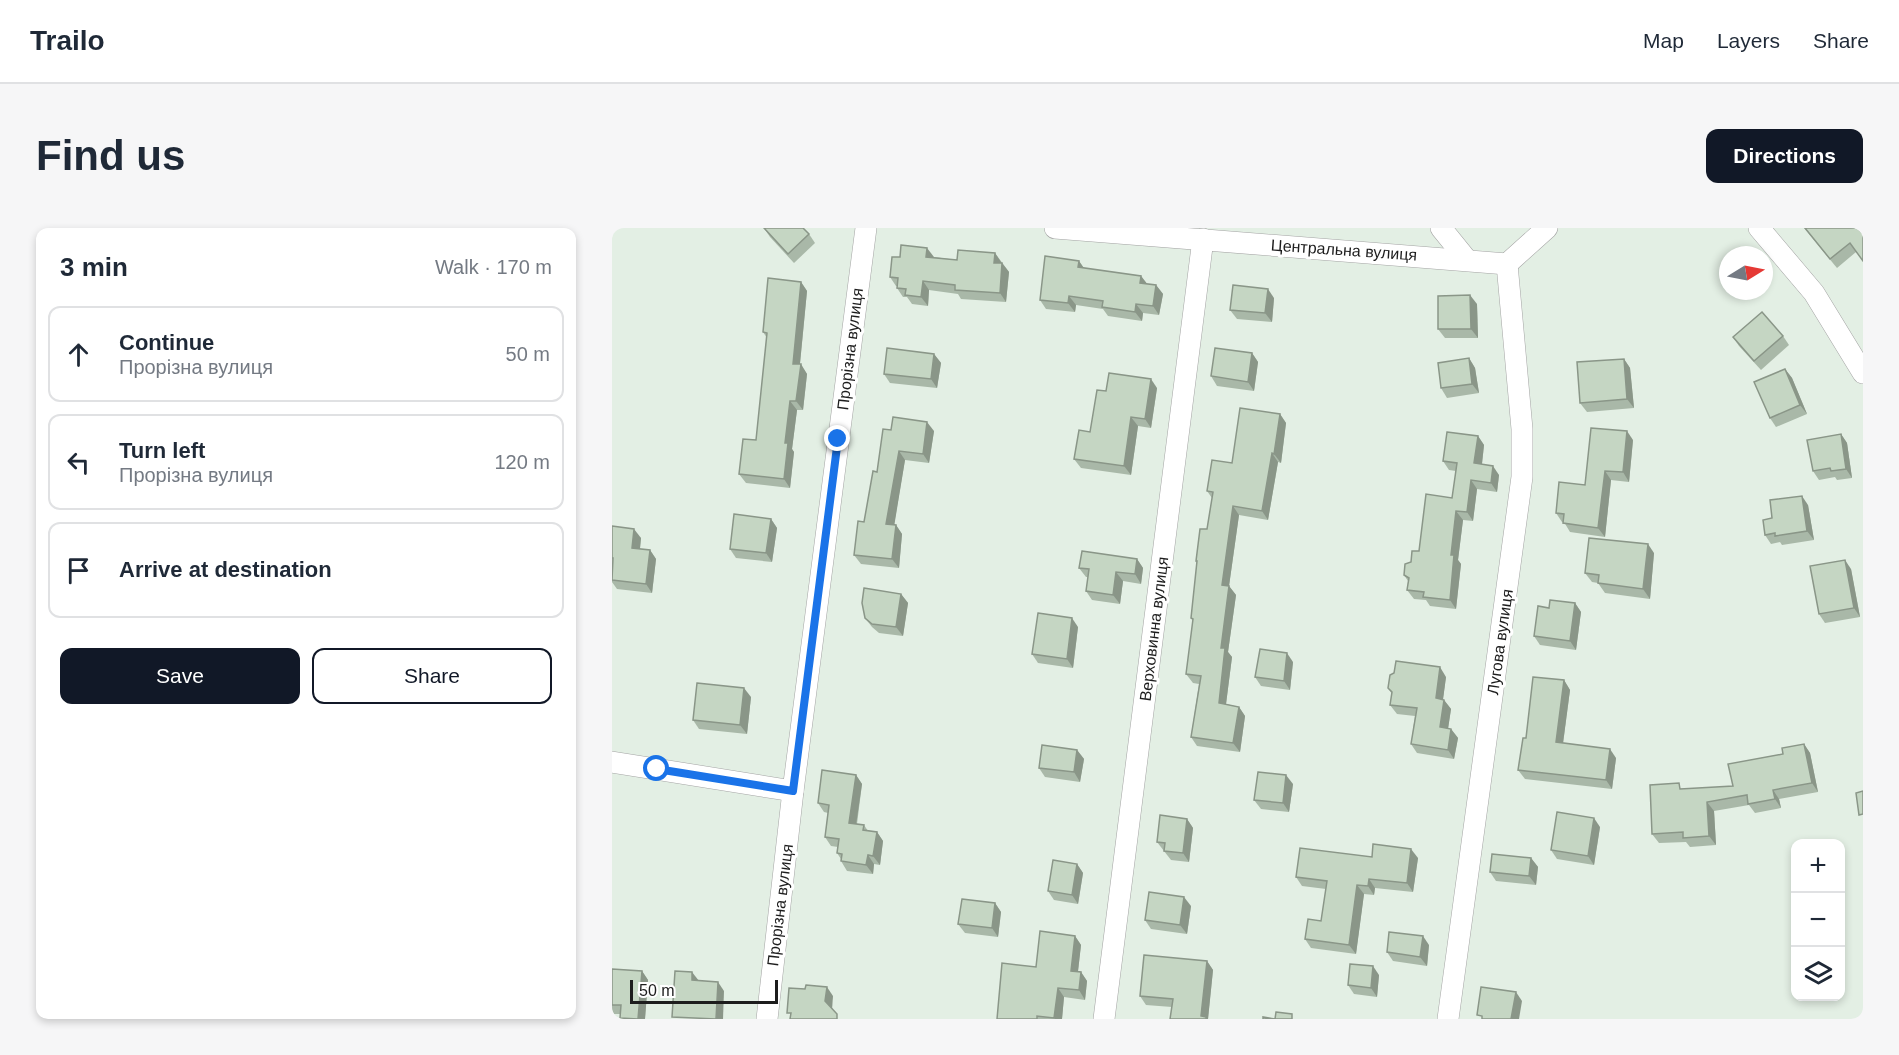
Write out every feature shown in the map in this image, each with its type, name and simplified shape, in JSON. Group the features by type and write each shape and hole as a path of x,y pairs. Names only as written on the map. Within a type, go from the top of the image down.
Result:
{"street":[{"name":"Прорізна вулиця","path":"767,1019 793,791 866,228"},
{"name":"Центральна вулиця","path":"1055,228 1507,264"},
{"path":"1441,228 1467,260"},
{"path":"1507,264 1547,228"},
{"path":"1758,228 1814,293 1863,373"},
{"name":"Верховинна вулиця","path":"1104,1019 1203,239"},
{"name":"Лугова вулиця","path":"1448,1019 1522,477 1522,429 1507,264"},
{"path":"612,762 793,791"}],"building":[{"path":"764,228 803,228 809,234 788,254"},
{"path":"1805,228 1863,228 1863,261 1850,243 1830,259"},
{"path":"901,245 927,248 926,257 957,260 958,250 995,253 994,263 1002,263 1000,293 955,290 955,285 923,281 921,297 905,295 906,289 897,288 898,278 890,277 892,257 900,257"},
{"path":"1045,256 1079,261 1078,267 1141,276 1140,283 1156,285 1153,306 1136,304 1135,312 1102,307 1103,301 1069,296 1068,303 1040,300"},
{"path":"768,278 801,282 793,364 801,364 796,401 790,401 784,479 739,474 743,439 756,440 767,333 763,332"},
{"path":"1233,285 1268,289 1265,313 1230,310"},
{"path":"1470,295 1471,329 1438,329 1438,296"},
{"path":"1762,312 1783,336 1754,361 1733,337"},
{"path":"887,348 934,354 931,379 884,374"},
{"path":"1215,348 1252,353 1248,382 1211,376"},
{"path":"1469,358 1472,384 1441,388 1438,363"},
{"path":"1624,359 1627,399 1580,403 1577,362"},
{"path":"1785,369 1800,405 1770,418 1754,382"},
{"path":"1109,373 1151,379 1145,419 1131,417 1124,466 1074,459 1079,430 1090,432 1097,390 1106,391"},
{"path":"1240,408 1280,414 1262,511 1233,506 1222,585 1229,586 1221,648 1225,648 1219,703 1239,707 1233,743 1191,737 1201,676 1186,674 1200,529 1207,529 1213,492 1207,491 1212,460 1232,463"},
{"path":"893,417 927,422 923,454 899,451 886,524 896,525 892,559 854,555 858,521 864,522 873,471 877,472 883,429 891,430"},
{"path":"1591,428 1627,431 1623,472 1605,471 1598,528 1563,523 1564,514 1556,513 1559,482 1585,485"},
{"path":"1447,432 1478,436 1474,463 1493,466 1491,483 1471,480 1467,512 1456,511 1451,555 1454,555 1450,600 1423,597 1424,592 1407,590 1409,578 1404,575 1405,564 1411,562 1412,551 1419,551 1426,494 1452,498 1457,463 1443,461"},
{"path":"1841,434 1846,469 1831,471 1830,468 1813,471 1807,440"},
{"path":"1802,496 1807,531 1775,536 1775,533 1765,535 1763,520 1772,518 1770,500"},
{"path":"734,514 771,519 766,553 730,549"},
{"path":"612,526 634,529 632,548 650,550 646,584 612,580"},
{"path":"1589,538 1648,544 1643,589 1598,583 1599,575 1585,573"},
{"path":"1082,551 1137,559 1135,574 1116,572 1113,595 1086,591 1089,569 1079,568"},
{"path":"1845,560 1854,608 1819,614 1810,566"},
{"path":"864,588 901,594 896,627 872,624 865,618 862,603"},
{"path":"1550,600 1575,603 1570,641 1534,636 1538,606 1549,608"},
{"path":"1038,613 1072,618 1067,659 1032,654"},
{"path":"1260,649 1287,653 1284,681 1255,677"},
{"path":"1396,661 1440,667 1436,698 1444,700 1440,727 1451,729 1448,750 1411,744 1417,708 1390,705 1392,692 1388,688"},
{"path":"1533,677 1564,680 1556,742 1610,749 1606,780 1518,770 1523,738 1526,738"},
{"path":"697,683 744,688 740,725 693,720"},
{"path":"1804,744 1812,783 1773,790 1775,799 1748,804 1747,795 1707,802 1709,836 1683,838 1683,832 1652,834 1650,785 1679,783 1680,789 1733,786 1728,764 1783,754 1782,748"},
{"path":"1042,745 1077,750 1074,772 1039,768"},
{"path":"822,770 856,775 849,823 864,825 863,830 877,832 873,856 868,855 866,865 841,861 842,854 837,853 839,839 825,837 829,805 818,803"},
{"path":"1258,772 1286,775 1283,803 1254,800"},
{"path":"1863,791 1863,814 1859,815 1856,793"},
{"path":"1557,812 1594,818 1588,856 1551,850"},
{"path":"1160,815 1187,819 1183,853 1164,851 1165,843 1157,842"},
{"path":"1373,844 1411,849 1407,883 1369,879 1368,886 1357,885 1349,945 1305,939 1308,919 1321,921 1327,881 1296,877 1300,848 1372,857"},
{"path":"1492,854 1531,858 1529,876 1490,872"},
{"path":"1053,860 1077,864 1072,895 1048,891"},
{"path":"1149,892 1184,897 1180,925 1145,920"},
{"path":"962,899 995,903 992,928 958,924"},
{"path":"1040,931 1075,936 1071,971 1081,972 1079,990 1058,988 1054,1018 1037,1016 1037,1019 997,1019 1002,963 1036,967"},
{"path":"1389,932 1423,936 1420,957 1387,952"},
{"path":"1144,955 1207,961 1201,1016 1206,1019 1170,1019 1173,999 1140,996"},
{"path":"1350,964 1373,966 1371,988 1348,985"},
{"path":"612,969 642,971 638,1019 620,1018 621,1005 612,1005"},
{"path":"675,971 692,972 692,980 718,982 716,1019 672,1017"},
{"path":"806,985 827,987 825,1001 837,1014 837,1019 790,1019 791,1013 787,1013 789,988 805,989"},
{"path":"1481,987 1516,992 1511,1019 1482,1019 1482,1016 1477,1015"},
{"path":"1276,1012 1292,1014 1292,1019 1275,1019"}],"route":[{"path":"657,769 793,791 838,439"}]}
